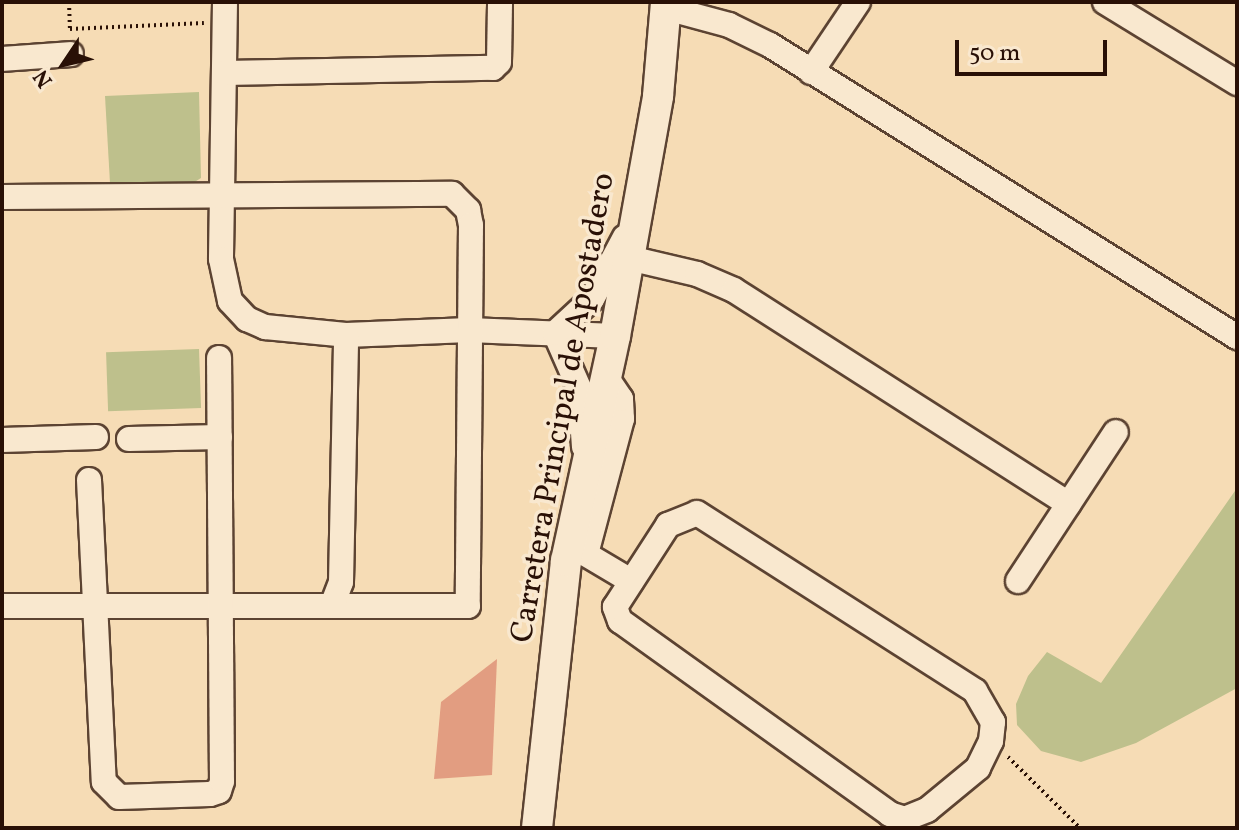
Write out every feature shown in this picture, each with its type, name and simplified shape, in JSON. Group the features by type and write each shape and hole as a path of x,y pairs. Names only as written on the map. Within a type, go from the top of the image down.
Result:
{"street":[{"path":"225,73 493,68 499,62 500,2"},
{"path":"811,72 858,2"},
{"path":"1105,2 1237,83"},
{"path":"666,5 729,25 811,72 1237,337"},
{"name":"Carretera Principal de Apostadero","path":"537,828 578,549 585,465 615,336 658,96 666,5"},
{"path":"225,12 221,259 230,301 247,319 265,327 346,335 469,330 615,336"},
{"path":"2,59 71,42"},
{"path":"2,197 224,198 452,194 468,210 471,225 468,606 333,603 299,610 2,606"},
{"path":"555,333 606,279 638,208"},
{"path":"629,258 697,274 734,290 1068,504"},
{"path":"555,333 580,390 585,465"},
{"path":"333,603 341,582 346,335"},
{"path":"89,480 104,782 119,797 219,791 219,358"},
{"path":"605,375 621,399 622,419 578,549 631,581"},
{"path":"1018,581 1116,432"},
{"path":"2,440 96,437"},
{"path":"129,439 220,437"},
{"path":"681,516 706,516 967,684 993,722 991,741 978,768 952,792 905,819 890,814 620,621 615,607 668,525 681,516"}],"path":[{"path":"69,2 71,42 225,12"},
{"path":"991,741 1080,828"}],"green space":[{"path":"199,92 201,178 193,183 110,183 105,96"},
{"path":"199,349 201,408 108,411 106,352"},
{"path":"1237,488 1237,688 1136,743 1081,762 1041,751 1017,725 1016,704 1028,676 1047,652 1101,683"}],"building":[{"path":"497,659 492,775 434,779 441,702"}]}
